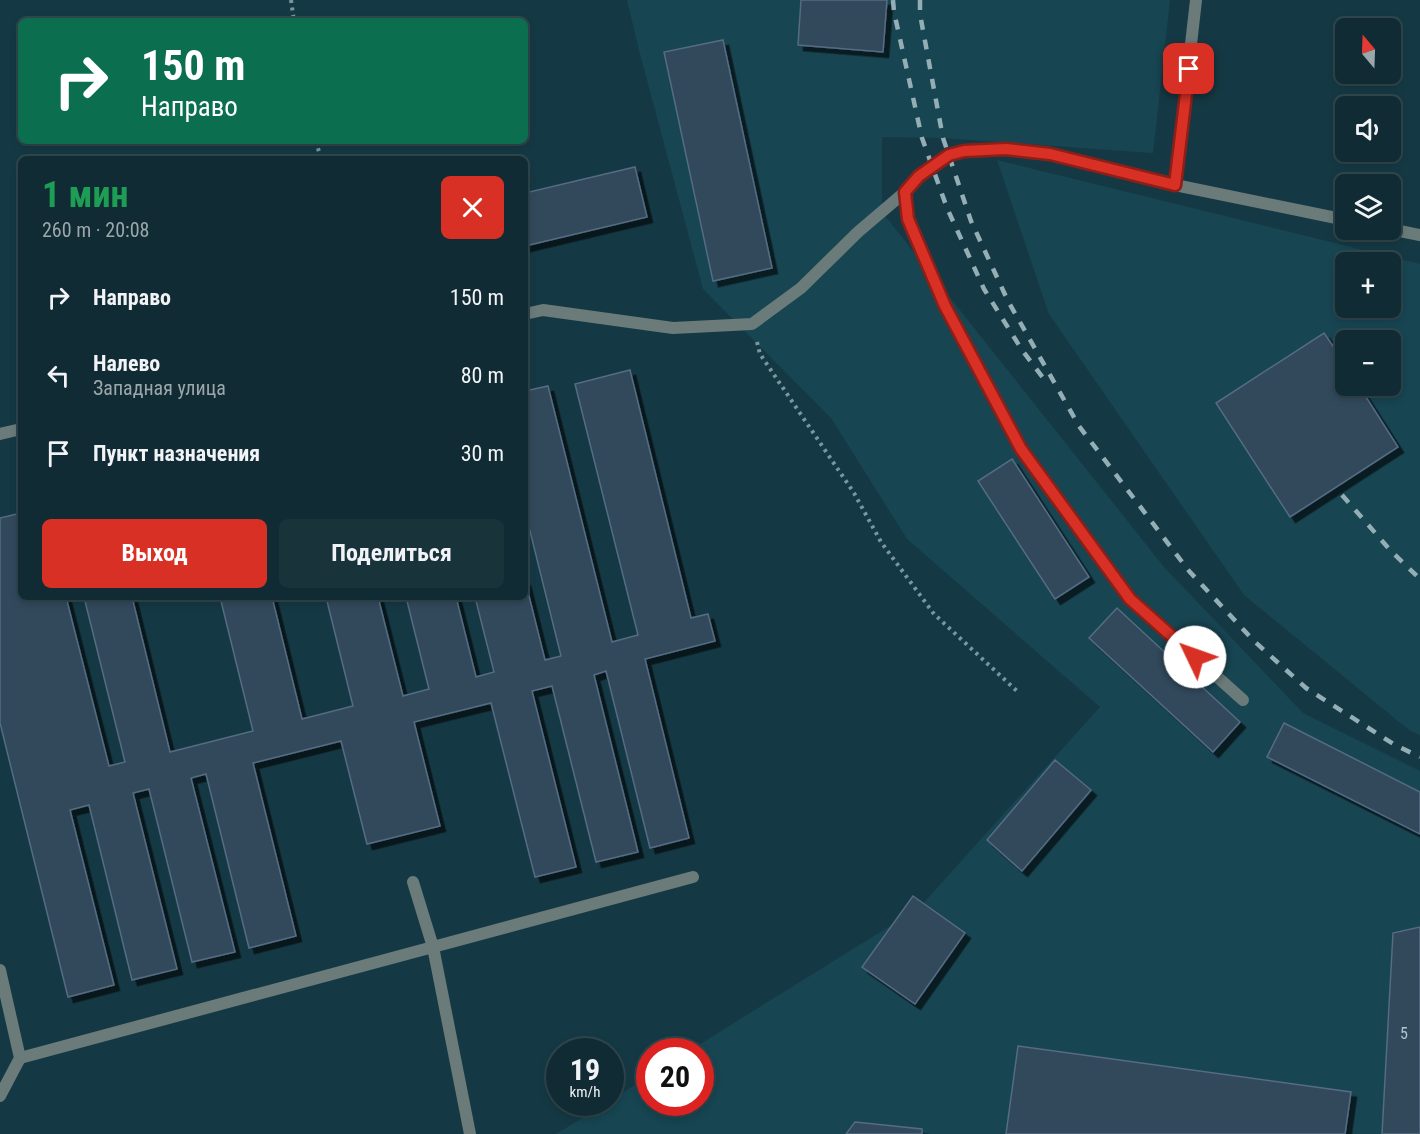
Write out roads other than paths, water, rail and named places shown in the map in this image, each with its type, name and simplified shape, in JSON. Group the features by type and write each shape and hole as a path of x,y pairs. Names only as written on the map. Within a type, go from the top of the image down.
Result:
{"street":[{"path":"1175,185 1197,0"},
{"path":"528,313 543,310 673,328 752,324 801,288 858,232 905,192 919,176 949,155 964,151 1006,149 1050,154 1175,185 1335,218"},
{"path":"905,192 908,219 945,306 1021,449 1130,599 1243,700"},
{"path":"1401,231 1420,235"},
{"path":"0,434 18,430"},
{"path":"20,1058 693,877"},
{"path":"413,882 433,947 470,1134"},
{"path":"0,970 20,1058 0,1096"}],"railway":[{"path":"893,0 922,138 947,208 984,289 1022,350 1047,383"},
{"path":"920,0 920,14 943,138 971,221 1008,301 1079,426 1189,571 1254,641 1306,688 1395,745 1420,757"},
{"path":"1342,495 1391,551 1420,579"}]}
